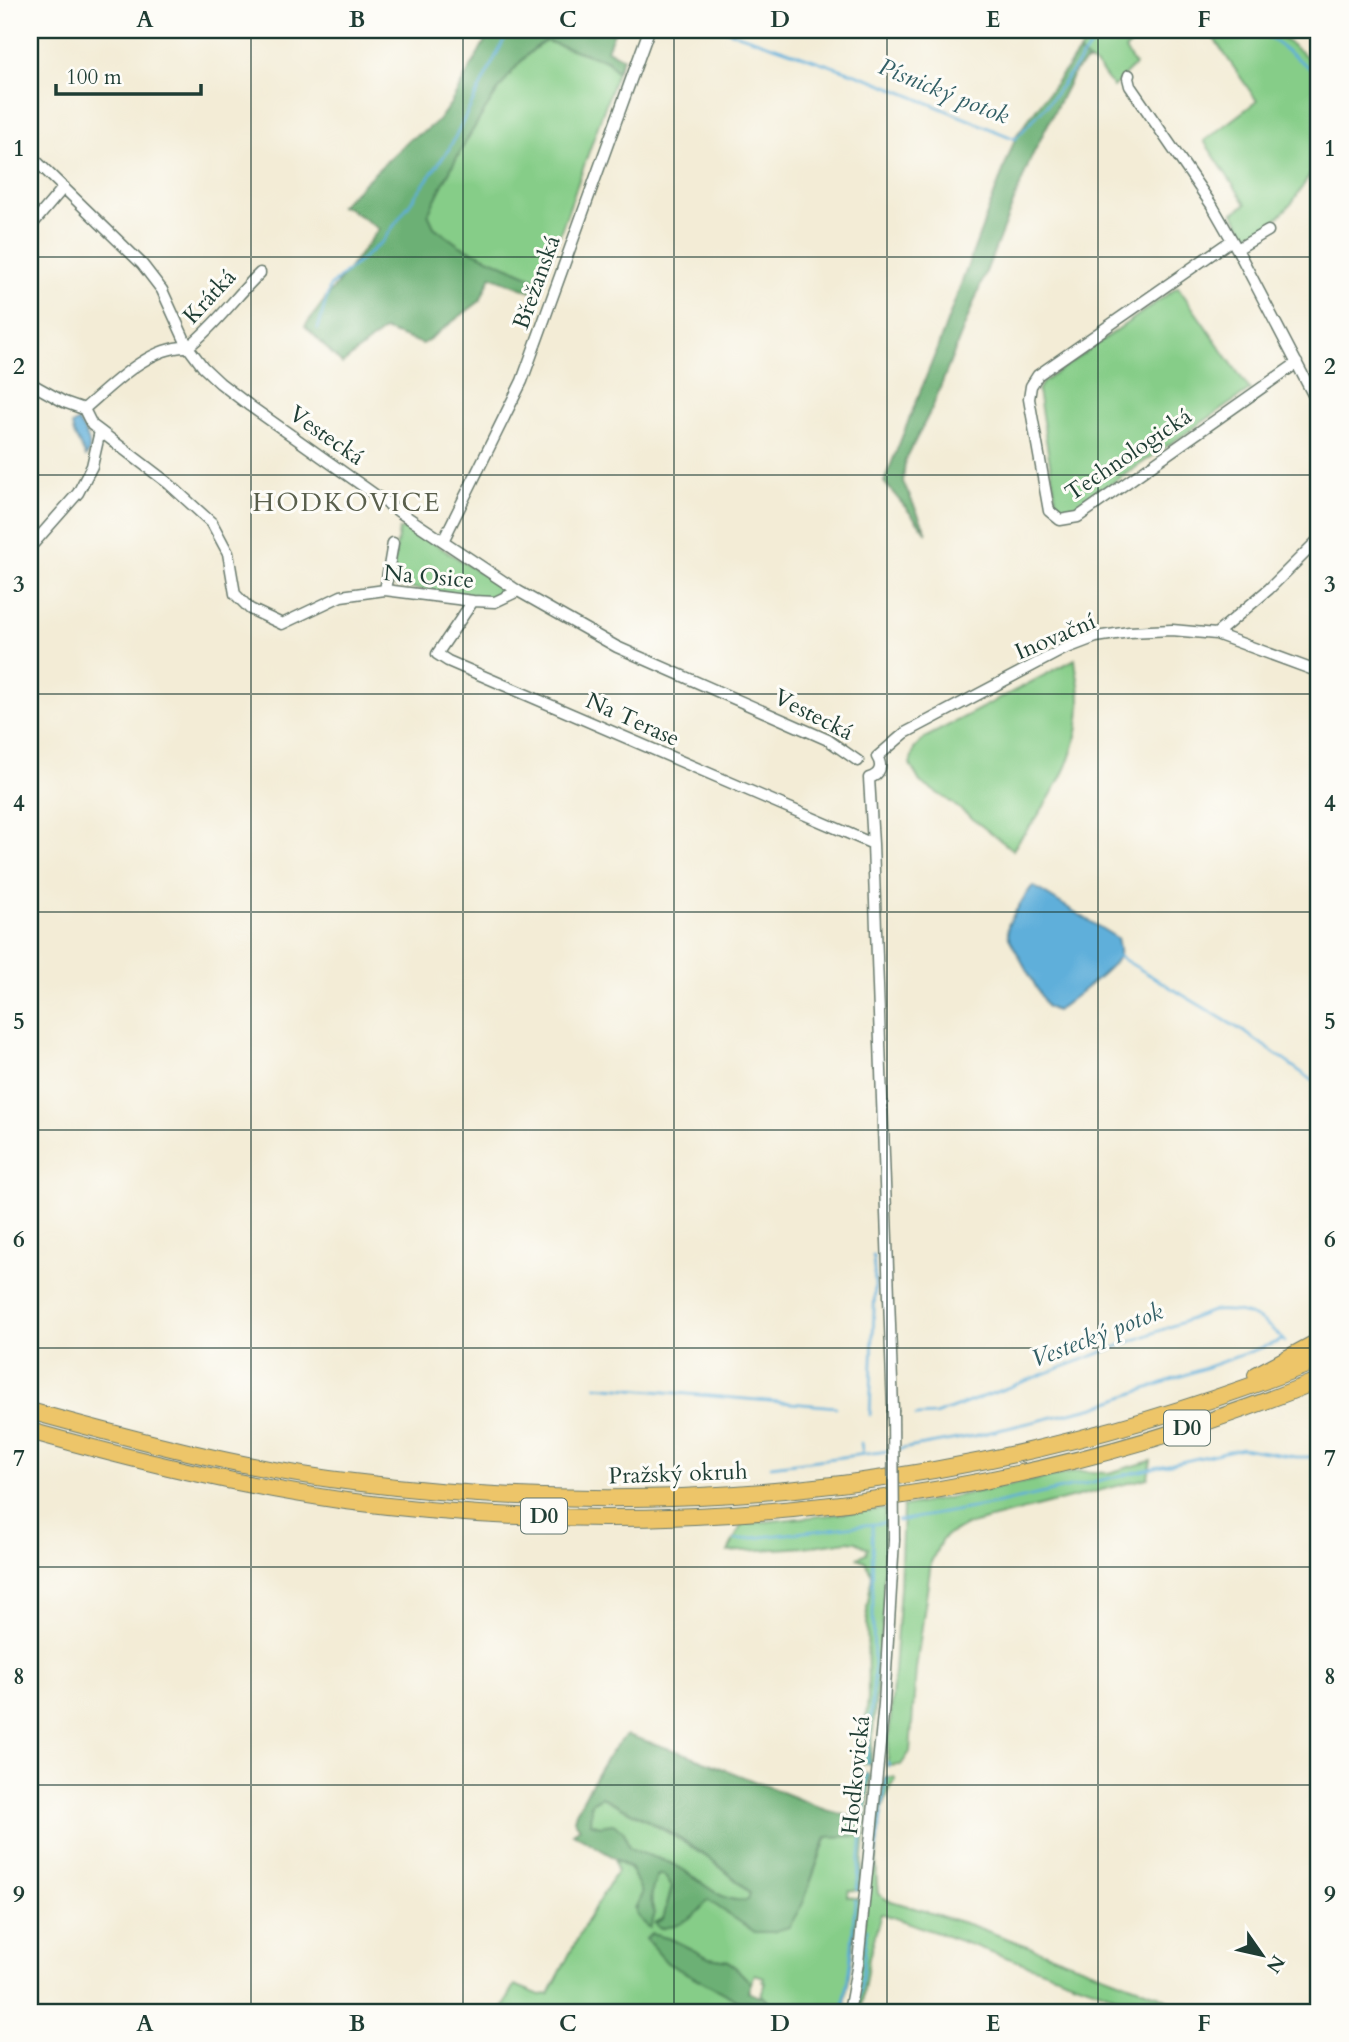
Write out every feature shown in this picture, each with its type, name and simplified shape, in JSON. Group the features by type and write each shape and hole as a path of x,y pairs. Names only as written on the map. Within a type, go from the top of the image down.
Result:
{"highway":[{"path":"1200,1404 1319,1340"},
{"name":"Pražský okruh","path":"30,1411 174,1450 351,1482 475,1495 627,1500 790,1491 918,1474 1058,1445 1200,1404 1319,1360"},
{"name":"Pražský okruh","path":"30,1431 226,1480 346,1501 473,1514 627,1519 789,1510 884,1499 993,1479 1142,1442 1316,1382"}],"street":[{"name":"Břežanská","path":"443,541 522,381 649,30"},
{"path":"1129,75 1130,86 1213,207 1235,245 1319,406"},
{"name":"Vestecká","path":"30,155 142,264 162,290 188,347 220,383 518,591 617,647 828,740 858,761 859,772 869,778"},
{"path":"30,227 64,187"},
{"name":"Technologická","path":"1268,231 1235,245 1038,375 1031,386 1029,399 1049,511 1060,520 1078,517 1297,363"},
{"name":"Krátká","path":"188,347 201,337 236,295 260,273"},
{"path":"30,383 64,402 84,409 125,373 159,353 188,347"},
{"name":"Na Osice","path":"84,409 92,425 168,483 212,523 228,553 235,594 250,609 282,624 341,596 385,590 495,602 518,591"},
{"path":"34,544 78,493 92,466 100,431"},
{"path":"1216,634 1269,589 1319,540"},
{"path":"385,590 393,543"},
{"name":"Na Terase","path":"473,601 437,654 448,661 873,844"},
{"name":"Inovační","path":"877,757 905,733 1062,650 1096,637 1172,630 1216,634 1319,672"},
{"name":"Vestecká","path":"858,761 866,754 877,757 880,770 869,778"},
{"name":"Vestecká","path":"869,778 893,1410"},
{"name":"Hodkovická","path":"849,2012 858,1963 884,1704 894,1541 893,1410"}],"green space":[{"path":"491,30 615,30 607,50 623,58 617,72 607,60 546,41 530,52 496,93 449,172 428,214 434,227 460,246 543,282 539,295 491,276 480,301 423,344 384,330 342,364 305,326 379,229 348,208 340,206 410,139 438,121 451,103"},
{"path":"1096,30 1146,30 1125,50 1135,65 1113,87 1100,69 1079,52"},
{"path":"1208,30 1272,30 1319,66 1319,161 1292,203 1271,225 1247,235 1233,213 1246,204 1204,141 1257,101"},
{"path":"546,41 607,61 617,72 543,282 460,246 434,227 428,214 463,146 496,93 530,52"},
{"path":"1079,52 1090,62 1085,62 1074,72 1031,158 932,408 905,461 903,482 927,533 884,482 934,357 1016,136"},
{"path":"1178,287 1250,390 1077,507 1063,508 1056,500 1038,391 1042,383"},
{"path":"408,527 500,585 499,595 491,598 393,586 392,575 399,530"},
{"path":"1075,659 1080,714 1074,745 1056,786 1013,850 920,782 910,764 914,749 926,737"},
{"path":"1151,1461 1148,1478 967,1525 941,1541 931,1562 916,1669 910,1752 901,1765 887,1766 903,1507 1079,1471 1108,1473"},
{"path":"885,1509 883,1618 870,1764 854,1763 864,1734 868,1699 867,1608 872,1575 865,1561 857,1558 866,1553 868,1548 847,1541 806,1547 728,1552 742,1524"},
{"path":"627,1735 689,1755 826,1810 860,1819 860,1836 826,1837 803,1903 789,1927 772,1932 755,1932 708,1900 687,1920 660,1929 655,1923 663,1919 672,1887 664,1875 658,1875 652,1894 655,1913 650,1928 639,1919 636,1912 642,1893 630,1867 573,1833 580,1828 574,1819 576,1812 592,1782","holes":["602,1797 699,1851 750,1893 748,1900 726,1898 680,1868 629,1847 624,1832 613,1824 600,1826 590,1823 591,1803"]},
{"path":"869,1774 870,1778 860,1891 849,1890 847,1896 858,1899 859,1904 844,2012 778,2012 761,1994 766,1982 763,1981 764,1977 755,1974 751,1983 729,1961 709,1958 671,1939 651,1934 646,1939 724,1993 759,2012 501,2012 515,1985 540,1995 549,1994 586,1922 617,1871 615,1860 629,1869 638,1882 642,1894 635,1908 651,1907 652,1888 658,1875 664,1875 672,1887 663,1919 655,1923 708,1900 755,1932 803,1903 827,1837 861,1821 862,1795 854,1775"},
{"path":"885,1777 894,1777 896,1780 889,1791 880,1819 876,1866 878,1894 888,1900 971,1925 1156,1994 1174,2003 1174,2012 1161,2012 881,1913 869,1958 861,2009 860,2012 853,2012"},
{"path":"602,1797 699,1852 750,1894 748,1900 727,1898 680,1868 629,1847 624,1832 613,1824 600,1826 590,1823 591,1803"},
{"path":"651,1934 671,1939 709,1958 729,1961 751,1983 748,1992 760,1997 761,1994 779,2012 759,2012 667,1963 646,1939"}],"water":[{"path":"78,421 89,443 86,457 72,425"},
{"path":"1033,886 1117,938 1119,946 1119,955 1109,968 1056,1011 1047,1007 1008,934 1012,918"}],"waterway":[{"name":"Písnický potok","path":"318,329 330,286 383,241 449,149 509,30"},
{"name":"Písnický potok","path":"726,30 873,80 1015,139 1047,105 1102,30"},
{"name":"Písnický potok","path":"1259,30 1319,75"},
{"path":"1118,956 1246,1033 1319,1085"},
{"path":"870,1415 875,1283 873,1256"},
{"name":"Vestecký potok","path":"916,1416 935,1415 1212,1311 1234,1311 1253,1316 1269,1326 1285,1342"},
{"path":"896,1450 974,1436 1095,1407 1283,1340"},
{"name":"Vestecký potok","path":"596,1386 836,1407"},
{"path":"861,1443 863,1454"},
{"path":"898,1521 1000,1503 1242,1448 1296,1457 1319,1454"},
{"path":"771,1466 889,1451"},
{"path":"735,1540 891,1522"},
{"path":"867,1763 874,1676 872,1524"},
{"path":"857,1890 867,1775"},
{"path":"873,1870 887,1777"},
{"path":"843,2012 855,1900"},
{"path":"855,2012 861,1988 867,1929"}],"district":[{"name":"HODKOVICE","path":"347,502"}]}
